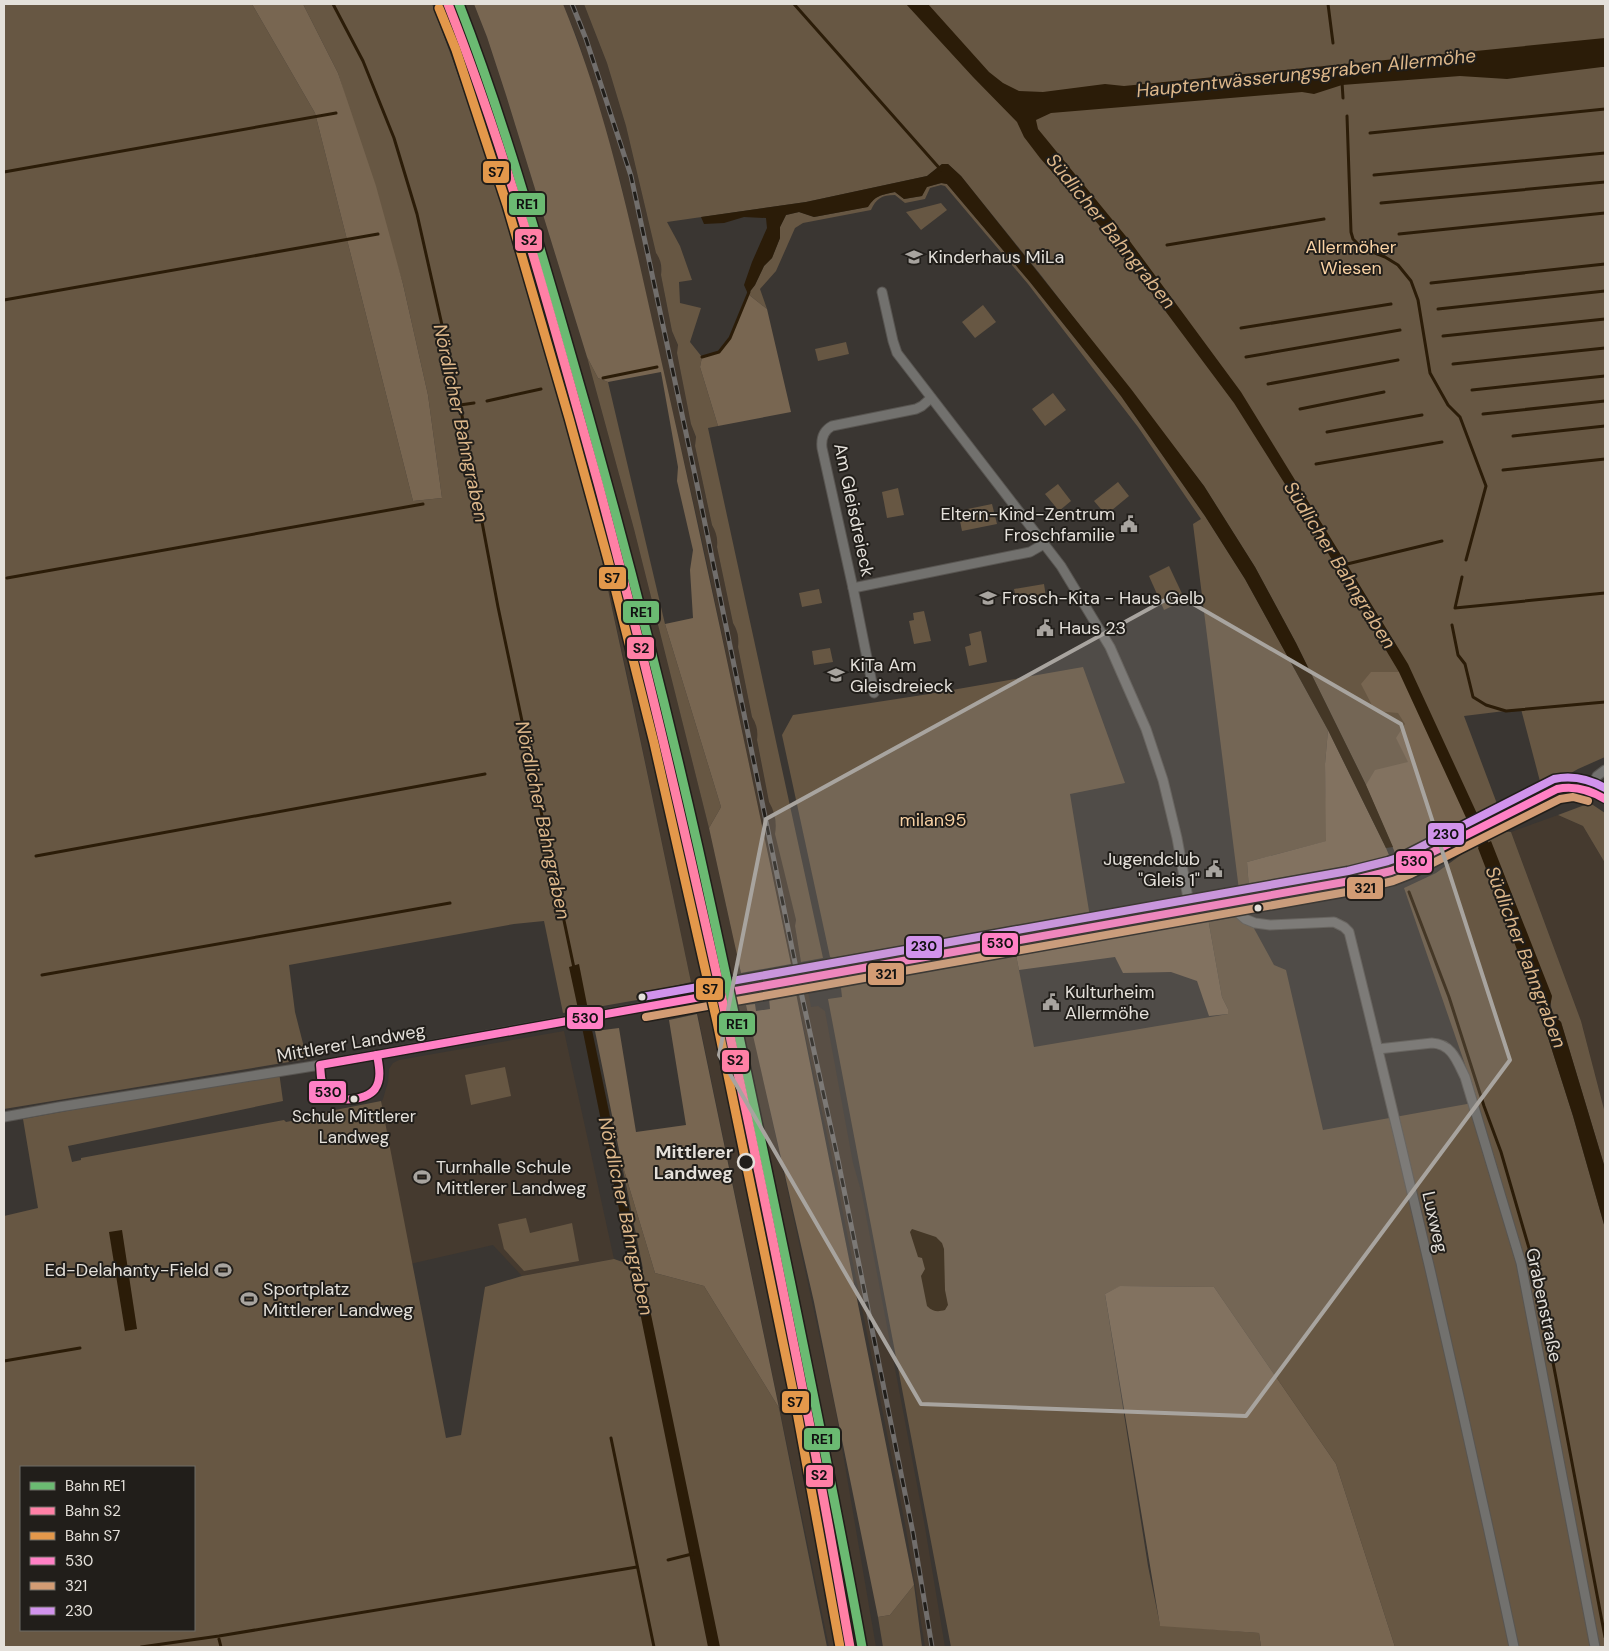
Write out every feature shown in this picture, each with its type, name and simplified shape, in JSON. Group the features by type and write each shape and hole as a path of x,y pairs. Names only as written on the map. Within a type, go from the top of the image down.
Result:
{"street":[{"path":"882,292 897,354 1044,544 1073,585 1110,647 1146,729 1168,798 1190,909"},
{"name":"Am Gleisdreieck","path":"874,693 822,448 822,439 828,428 919,408 931,398"},
{"name":"Am Gleisdreieck","path":"853,588 1030,552 1044,544"},
{"path":"1605,770 1597,776 1590,791 1605,799"},
{"name":"Mittlerer Landweg","path":"4,1118 59,1107 312,1066 1350,881 1391,871 1464,838 1557,790 1568,787 1590,791"},
{"name":"Luxweg","path":"1234,901 1236,911 1255,923 1270,925 1334,922 1344,926 1349,932 1480,1486 1514,1647"},
{"name":"Grabenstraße","path":"1378,1049 1432,1043 1440,1044 1447,1048 1454,1056 1465,1077 1520,1263 1595,1647"}],"highlighted area":[{"path":"1176,594 1401,724 1510,1060 1246,1416 921,1404 719,1055 766,819"}],"shaded area":[{"path":"252,4 303,4 338,73 376,186 403,284 428,395 442,498 413,501 315,113"},
{"path":"432,4 474,4 506,95 587,357 634,529 709,828 741,973 691,982 624,660 584,485 512,230 467,96"},
{"path":"474,4 563,4 596,95 622,188 644,282 791,964 741,973 709,828 721,807 665,624 693,618 690,570 693,550 677,481 678,467 661,372 608,382 598,378 587,357 506,95"},
{"path":"563,4 584,4 607,63 626,126 656,253 660,259 661,275 672,331 678,346 677,353 691,423 696,438 695,446 712,525 718,540 717,547 733,623 739,638 738,647 752,717 758,732 757,741 769,802 773,809 777,826 776,834 796,920 795,926 801,962 791,964 702,540 619,176 579,43"},
{"path":"748,294 767,309 791,412 718,426 700,367 702,357 719,352 730,338"},
{"path":"1371,672 1399,672 1469,824 1397,857 1366,785 1375,770 1408,762 1396,738 1405,724 1398,713 1375,711 1361,684"},
{"path":"1328,730 1391,860 1361,868 1249,889 1247,862 1326,841 1325,764"},
{"path":"1558,815 1583,826 1605,863 1605,1113 1581,1021 1511,832"},
{"path":"1208,918 1222,997 1228,1009 1228,1014 1209,1016 1197,981 1171,972 1123,973 1115,957 1019,970 1015,950"},
{"path":"808,991 811,1007 818,1006 825,1011 853,1163 862,1194 925,1527 945,1647 925,1647 906,1529 831,1153 796,993"},
{"path":"796,993 914,1585 890,1615 878,1617 814,1302 746,1005 755,1004 756,1011 770,1009 769,998"},
{"path":"746,1001 835,1407 876,1647 829,1647 697,1011"},
{"path":"697,1014 779,1408 704,1286 655,1273 621,1160 595,1031 619,1028 636,1132 686,1125 669,1020"},
{"name":"Schule Mittlerer Landweg","path":"564,1031 614,1259 522,1276 493,1245 410,1264 380,1104 388,1082 389,1069 393,1063 399,1060"},
{"path":"1120,1286 1214,1287 1336,1464 1395,1647 1261,1647 1259,1633 1160,1626 1105,1294"}],"green space":[{"path":"4,4 252,4 315,113 413,501 442,498 428,395 403,284 338,73 303,4 432,4 475,122 515,242 568,423 599,548 691,982 662,989 663,992 660,996 563,1013 544,921 514,924 289,965 295,1012 307,1059 4,1109"},
{"name":"Allermöher Wiesen","path":"584,4 1605,4 1605,757 1578,769 1542,789 1521,709 1464,716 1499,809 1397,857 1366,785 1296,643 1255,567 1204,486 1040,274 961,176 948,164 942,164 927,176 806,202 667,222 680,246 692,280 679,282 680,303 701,308 690,342 702,357 700,367 718,426 708,428 823,958 801,962 795,926 796,920 775,834 775,818 769,802 757,740 757,728 752,717 738,647 738,635 733,623 715,530 712,525 695,446 696,437 691,424 677,353 678,345 672,331 661,275 661,263 656,253 626,126 607,63"},
{"path":"942,183 947,184 1030,282 1121,396 1205,516 1245,579 1328,730 1325,764 1327,841 1247,862 1249,889 1239,890 1193,524 1201,519 1138,427 1028,284 945,186 941,185 930,188 925,199 905,203 895,195 886,196 877,200 871,210 803,223 795,228 776,271 760,289 767,309 748,294 755,285 764,266 772,258 780,238 780,227 786,215 799,212 814,217 867,207 879,196 895,192 904,199 922,196 926,187"},
{"path":"941,203 947,210 921,230 906,212"},
{"path":"983,305 996,322 975,338 962,322"},
{"path":"846,342 849,354 818,361 815,349"},
{"path":"587,357 598,378 608,382 665,624 721,807 709,828 634,529"},
{"path":"1053,393 1066,410 1045,426 1032,409"},
{"path":"1118,482 1129,496 1106,515 1094,501"},
{"path":"1058,484 1071,501 1059,511 1045,494"},
{"path":"898,488 904,515 887,518 882,492"},
{"path":"992,504 997,524 962,531 958,511"},
{"path":"1169,566 1185,600 1164,610 1149,576"},
{"path":"1044,584 1046,597 1017,603 1014,589"},
{"path":"819,589 822,603 802,607 799,593"},
{"path":"924,611 931,641 914,644 909,621 914,620 913,613"},
{"path":"981,631 987,662 969,666 965,647 971,645 969,634"},
{"path":"830,648 833,662 814,665 812,651"},
{"name":"milan95","path":"1083,667 1125,783 1070,794 1090,917 843,963 830,957 782,735 793,715"},
{"path":"1590,803 1605,813 1605,863 1583,826 1558,815"},
{"path":"1501,831 1511,832 1581,1021 1605,1113 1605,1168 1561,1022 1552,1010 1552,996 1545,1009 1548,1019 1545,1028 1573,1116 1605,1228 1605,1647 1395,1647 1336,1464 1214,1287 1121,1286 1105,1294 1148,1566 1160,1625 1259,1633 1261,1647 951,1647 828,999 842,997 840,979 1015,950 1034,1047 1228,1014 1228,1009 1222,997 1208,918 1245,912 1274,965 1286,970 1323,1130 1478,1102 1404,888 1436,873 1476,844"},
{"path":"505,1067 511,1096 471,1105 465,1075"},
{"path":"279,1072 283,1101 68,1146 72,1162 81,1160 81,1158 284,1120 286,1122 381,1101 446,1438 461,1435 485,1287 522,1276 614,1259 643,1269 621,1160 655,1273 704,1286 779,1408 827,1647 4,1647 4,1216 38,1208 23,1119"},
{"path":"526,1218 530,1233 572,1223 579,1261 524,1271 504,1249 498,1224"},
{"path":"914,1585 922,1647 883,1647 878,1617 890,1615"}],"water":[{"name":"Hauptentwässerungsgraben Allermöhe","path":"906,4 928,4 989,72 1003,83 1019,91 1043,92 1105,84 1124,86 1605,38 1605,67 1507,79 1460,76 1342,85 1314,94 1302,92 1051,113 1036,120 1038,129 1129,240 1241,392 1408,664 1479,818 1469,824 1399,672 1319,538 1234,403 1113,241 1040,158 1024,137 1017,122"},
{"path":"942,164 948,164 961,176 1131,389 1204,486 1255,567 1296,643 1366,785 1393,847 1386,848 1328,730 1245,579 1205,516 1121,396 1030,282 947,184 941,183 927,187 922,196 904,199 895,192 882,195 876,198 868,207 814,217 799,212 786,215 780,227 780,238 772,258 764,266 755,285 748,294 744,285 767,228 766,218 744,217 724,223 704,224 701,217 806,202 927,176"},
{"path":"1491,841 1552,996 1550,1006 1553,1015 1561,1022 1605,1168 1605,1228 1573,1116 1545,1028 1546,1014 1537,1002 1478,848"},
{"path":"579,964 720,1647 708,1647 569,967"},
{"path":"912,1229 936,1237 942,1243 944,1249 945,1290 948,1305 945,1310 936,1311 927,1306 921,1276 925,1269 922,1258 918,1257 910,1232"},
{"path":"122,1230 137,1329 125,1331 109,1232"}],"waterway":[{"name":"Nördlicher Bahngraben","path":"333,4 363,61 394,138 417,214 460,405 498,607 574,968"},
{"path":"794,4 941,170"},
{"path":"1328,4 1333,43"},
{"name":"Hauptentwässerungsgraben Allermöhe","path":"1342,82 1343,98"},
{"path":"1370,133 1605,109"},
{"path":"4,172 336,113"},
{"path":"1347,116 1351,232 1353,239 1362,248 1385,257 1398,265 1411,281 1418,300 1430,373 1448,405 1460,417 1486,486 1466,560"},
{"path":"1374,175 1605,153"},
{"path":"1381,203 1605,182"},
{"path":"1399,234 1605,213"},
{"path":"1167,245 1324,219"},
{"path":"4,300 378,234"},
{"path":"1431,283 1605,264"},
{"path":"1438,309 1605,291"},
{"path":"702,357 719,352 730,338 749,292"},
{"path":"1241,328 1391,304"},
{"path":"1443,336 1605,319"},
{"path":"1246,357 1400,330"},
{"path":"1453,364 1605,348"},
{"path":"1268,384 1398,360"},
{"path":"603,378 657,367"},
{"path":"1472,390 1605,376"},
{"path":"487,401 541,389"},
{"path":"1300,409 1384,392"},
{"path":"1483,414 1605,401"},
{"path":"460,405 474,403"},
{"path":"1327,432 1422,415"},
{"path":"1513,436 1605,426"},
{"path":"1316,464 1442,442"},
{"path":"1503,470 1605,459"},
{"path":"7,578 423,504"},
{"path":"1343,565 1442,541"},
{"path":"1462,577 1455,608 1605,593"},
{"path":"1452,625 1458,655 1465,664 1473,697 1486,705 1506,711 1605,702"},
{"path":"36,856 485,774"},
{"name":"Südlicher Bahngraben","path":"1474,821 1489,859"},
{"path":"1409,892 1449,997 1501,1152 1531,1255 1605,1637"},
{"path":"42,975 450,903"},
{"path":"4,1361 80,1348"},
{"path":"611,1438 654,1647"},
{"path":"668,1560 692,1554"},
{"path":"141,1647 219,1636 637,1567"},
{"path":"219,1639 221,1647"}],"railway":[{"path":"572,4 586,39 631,176 695,475 801,992 838,1160 913,1533 932,1647"}],"rail line":[{"name":"S2","path":"448,4 491,122 529,241 598,483 651,689 713,958 753,1146 810,1427 850,1647"},
{"name":"RE1","path":"459,4 501,121 526,201 598,451 651,648 722,955 790,1280 862,1647"},
{"name":"S7","path":"439,8 456,50 507,205 608,560 654,743 717,1022 795,1401 840,1647"}],"transit line":[{"name":"230","path":"642,997 1348,871 1403,856 1554,779 1568,777 1581,779 1605,788"},
{"name":"530","path":"377,1055 1350,881 1407,865 1557,789 1582,789 1605,799"},
{"name":"321","path":"646,1017 1352,891 1393,881 1411,874 1560,799 1573,797 1588,801"},
{"name":"530","path":"377,1055 379,1081 371,1093 358,1098 343,1099 330,1095 324,1088 320,1065 377,1055"}],"place":[{"name":"Kinderhaus MiLa","path":"914,257"},
{"name":"Eltern-Kind-Zentrum Froschfamilie","path":"1129,524"},
{"name":"Frosch-Kita - Haus Gelb","path":"988,598"},
{"name":"Haus 23","path":"1045,628"},
{"name":"KiTa Am Gleisdreieck","path":"836,675"},
{"name":"Jugendclub \"Gleis 1\"","path":"1214,869"},
{"name":"Kulturheim Allermöhe","path":"1051,1002"},
{"name":"Schule Mittlerer Landweg","path":"354,1099"},
{"name":"Mittlerer Landweg","path":"746,1162"},
{"name":"Turnhalle Schule Mittlerer Landweg","path":"422,1177"},
{"name":"Ed-Delahanty-Field","path":"223,1270"},
{"name":"Sportplatz Mittlerer Landweg","path":"249,1299"}]}
